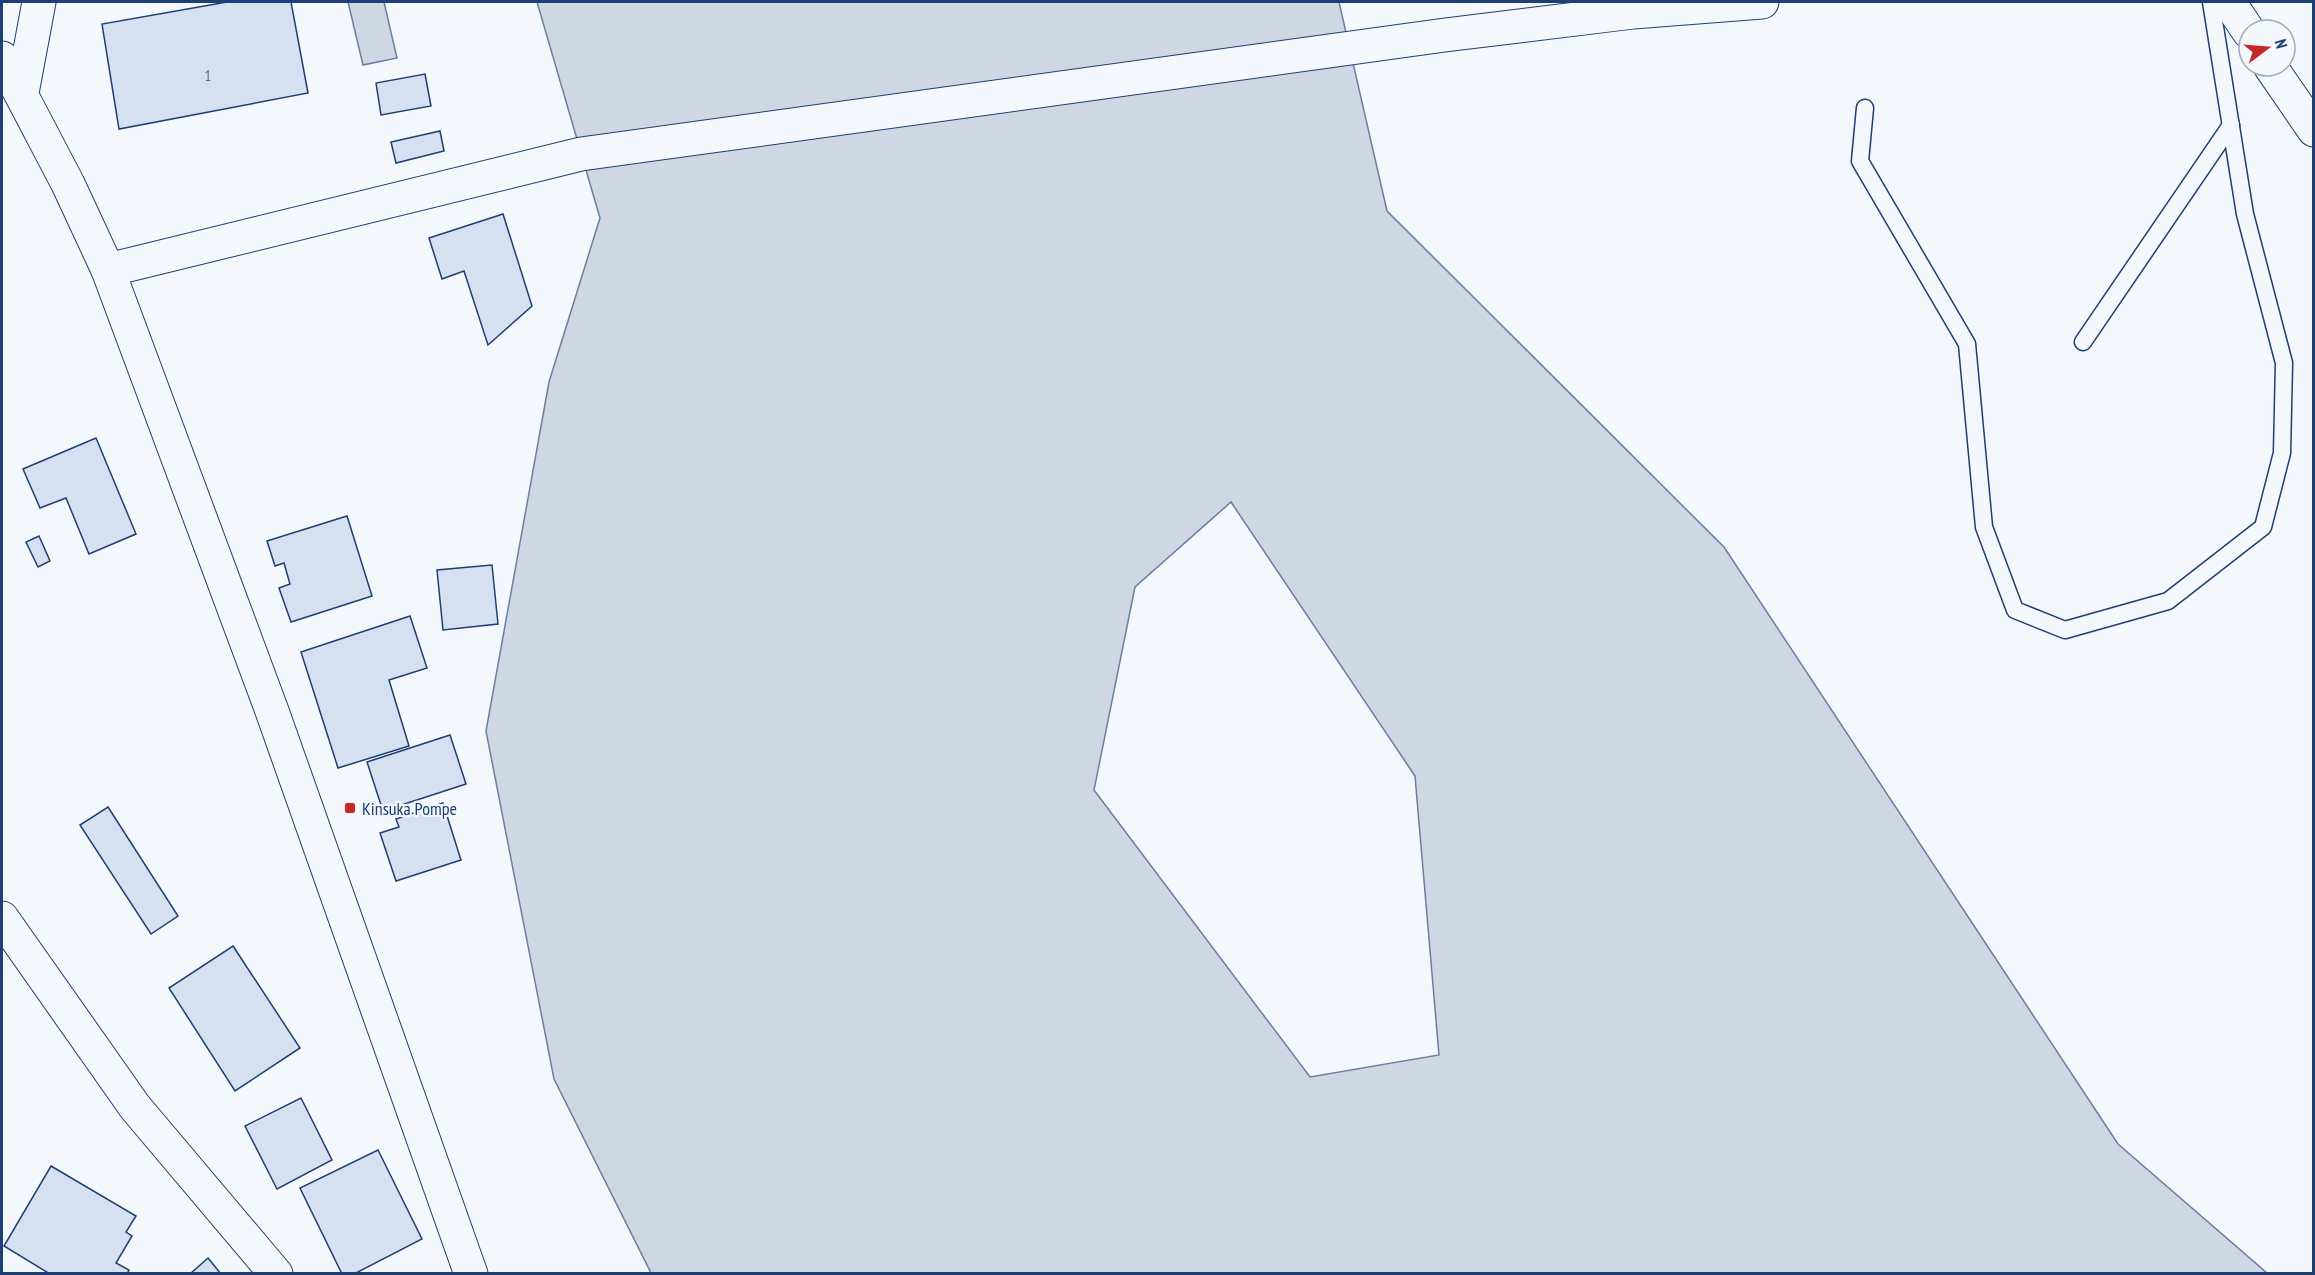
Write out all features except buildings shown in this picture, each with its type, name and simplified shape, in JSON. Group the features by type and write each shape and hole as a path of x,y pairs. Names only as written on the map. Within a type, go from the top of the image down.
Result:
{"street":[{"path":"22,93 39,2"},
{"path":"108,270 581,154 1637,7 1762,2"},
{"path":"2229,2 2240,18"},
{"path":"2,58 22,93 108,270 272,711 471,1274"},
{"path":"2278,78 2313,130"},
{"path":"2,918 135,1107 276,1274"}],"lane":[{"path":"1865,108 1860,161 1967,344 1984,527 2015,610 2065,630 2168,602 2263,527 2282,453 2284,363 2245,214 2211,2"},
{"path":"2083,342 2231,125"}],"shaded area":[{"path":"348,2 384,2 397,58 363,65"},
{"path":"537,2 1339,2 1387,211 1724,547 2118,1144 2267,1273 651,1273 554,1079 486,731 549,382 600,218","holes":["1231,502 1415,776 1439,1055 1310,1077 1094,790 1135,587"]}],"place":[{"name":"Kinsuka Pompe","path":"350,808"}]}
